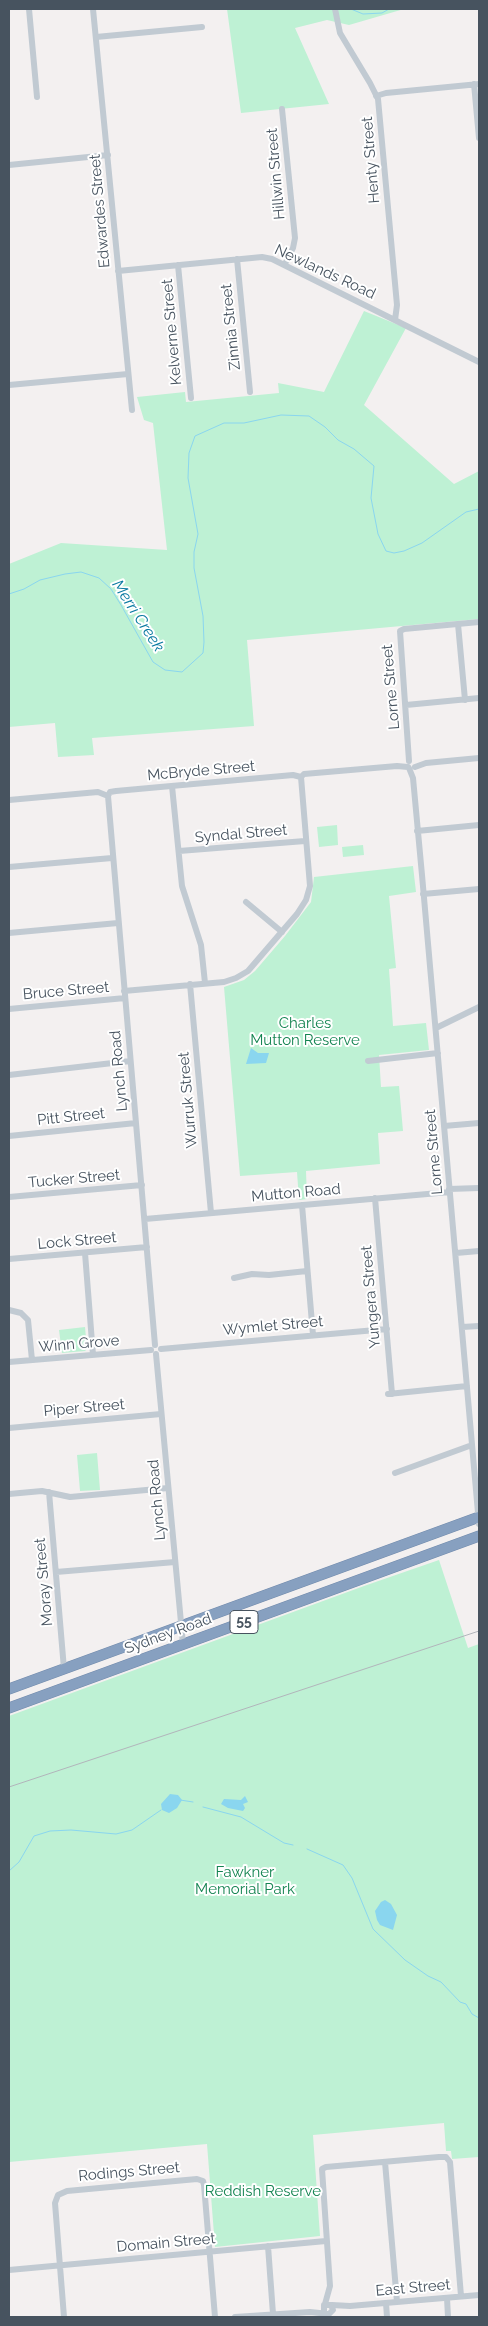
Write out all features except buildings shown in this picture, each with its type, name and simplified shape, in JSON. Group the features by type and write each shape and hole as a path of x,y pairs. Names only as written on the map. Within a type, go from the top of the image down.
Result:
{"highway":[{"name":"Sydney Road","path":"9,1689 479,1520"},
{"name":"Sydney Road","path":"9,1708 479,1536"}],"street":[{"path":"29,9 37,97"},
{"name":"Edwardes Street","path":"93,9 132,410"},
{"name":"Henty Street","path":"335,9 340,33 376,96 397,306 395,320"},
{"path":"96,37 202,27"},
{"path":"376,96 386,93 477,84 479,138"},
{"name":"Hillwin Street","path":"282,110 295,238 294,245 285,264"},
{"path":"9,165 108,155"},
{"name":"Newlands Road","path":"118,271 262,257 285,264 479,362"},
{"name":"Zinnia Street","path":"237,259 250,392"},
{"name":"Kelverne Street","path":"178,264 191,398"},
{"path":"9,385 128,374"},
{"path":"465,700 458,624 479,622"},
{"name":"Lorne Street","path":"458,624 402,630 399,638 424,894 479,1520"},
{"path":"406,705 479,698"},
{"name":"McBryde Street","path":"9,800 98,792 108,796 110,792 116,791 293,775 301,777 304,774 479,758"},
{"path":"124,991 205,982 224,982 248,971 282,932 306,900 310,886 301,777"},
{"path":"172,786 182,886 201,945 205,982"},
{"name":"Lynch Road","path":"108,796 174,1562 183,1644"},
{"path":"418,831 479,825"},
{"name":"Syndal Street","path":"179,852 305,841"},
{"path":"9,867 112,858"},
{"path":"424,894 479,889"},
{"path":"246,902 282,932"},
{"path":"9,932 118,923"},
{"name":"Wurruk Street","path":"190,984 211,1213"},
{"name":"Bruce Street","path":"9,1009 125,998"},
{"path":"436,1028 479,1007"},
{"path":"368,1061 438,1053"},
{"path":"9,1075 130,1061"},
{"path":"444,1126 479,1122"},
{"name":"Pitt Street","path":"9,1136 136,1123"},
{"name":"Tucker Street","path":"9,1197 142,1185"},
{"name":"Mutton Road","path":"145,1219 479,1188"},
{"name":"Yungera Street","path":"376,1198 390,1394 467,1386"},
{"path":"302,1205 313,1335"},
{"name":"Lock Street","path":"9,1259 147,1247"},
{"path":"456,1253 479,1251"},
{"path":"85,1253 94,1355"},
{"path":"234,1278 252,1274 269,1275 307,1271"},
{"path":"9,1310 21,1313 28,1320 32,1360"},
{"path":"462,1327 479,1326"},
{"name":"Wymlet Street","path":"156,1349 386,1330"},
{"name":"Winn Grove","path":"9,1362 156,1349"},
{"name":"Piper Street","path":"9,1428 162,1414"},
{"path":"395,1473 472,1445"},
{"path":"50,1500 168,1488"},
{"path":"9,1494 42,1491 70,1497"},
{"name":"Moray Street","path":"49,1492 64,1669"},
{"path":"56,1572 174,1562"},
{"path":"328,2310 329,2279 321,2174 322,2169 326,2167 448,2158 450,2162 461,2296"},
{"path":"385,2162 396,2302"},
{"name":"Rodings Street","path":"60,2265 55,2203 58,2195 67,2191 197,2179 203,2181 210,2251"},
{"name":"Domain Street","path":"9,2270 326,2241"},
{"path":"268,2246 277,2314"},
{"path":"210,2251 215,2317"},
{"path":"60,2265 64,2317"},
{"name":"East Street","path":"236,2317 479,2295"},
{"path":"446,2298 448,2317"},
{"path":"386,2304 387,2317"}],"green space":[{"path":"227,9 404,9 349,25 327,20 295,28 329,104 241,113"},
{"path":"364,311 406,328 364,405 454,484 479,471 479,619 247,640 254,726 92,738 94,755 58,757 55,723 9,727 9,564 61,543 167,550 153,423 144,420 137,397 185,392 186,402 279,393 278,383 324,392"},
{"path":"337,825 338,845 319,847 317,827"},
{"path":"363,845 364,855 343,857 342,847"},
{"name":"Charles Mutton Reserve","path":"413,866 416,892 389,896 396,968 389,969 393,1026 426,1023 429,1050 379,1055 381,1087 399,1086 403,1131 378,1133 380,1164 306,1171 307,1199 299,1200 297,1172 240,1176 224,987 244,980 255,971 285,936 311,902 314,877"},
{"path":"85,1327 87,1349 85,1351 62,1353 59,1330"},
{"path":"97,1453 100,1490 80,1491 77,1455"},
{"name":"Fawkner Memorial Park","path":"439,1560 468,1648 479,1644 479,2157 452,2159 451,2151 446,2151 444,2123 313,2135 320,2236 215,2247 207,2144 9,2162 9,1716"}],"water":[{"path":"251,1048 258,1053 269,1053 266,1063 246,1064"},
{"path":"170,1794 178,1795 182,1800 177,1808 169,1813 162,1810 161,1804"},
{"path":"245,1796 248,1802 243,1804 245,1808 243,1811 228,1808 221,1804 224,1799 241,1800"},
{"path":"385,1900 391,1904 397,1915 393,1930 380,1925 377,1920 375,1911 381,1902"}],"waterway":[{"path":"351,9 363,14 382,13 389,9"},
{"name":"Merri Creek","path":"9,594 24,589 40,580 65,574 81,572 99,578 111,589 153,662 165,670 182,672 203,653 204,642 203,616 194,568 194,552 198,534 188,478 189,453 195,436 224,423 244,423 281,415 309,416 325,427 338,440 354,449 374,466 371,498 378,534 386,551 394,553 404,551 422,543 466,512 479,509"},
{"path":"180,1800 193,1802"},
{"path":"203,1807 241,1817 284,1843 293,1845"},
{"path":"9,1871 19,1862 34,1836 50,1831 71,1830 116,1834 132,1830 161,1810"},
{"path":"307,1849 343,1865 352,1878 373,1929 405,1960 428,1976 441,1982 460,2002 466,2004 472,2014 479,2018"}],"railway":[{"path":"9,1787 479,1631"}],"park label":[{"name":"Reddish Reserve","path":"263,2191"}]}
